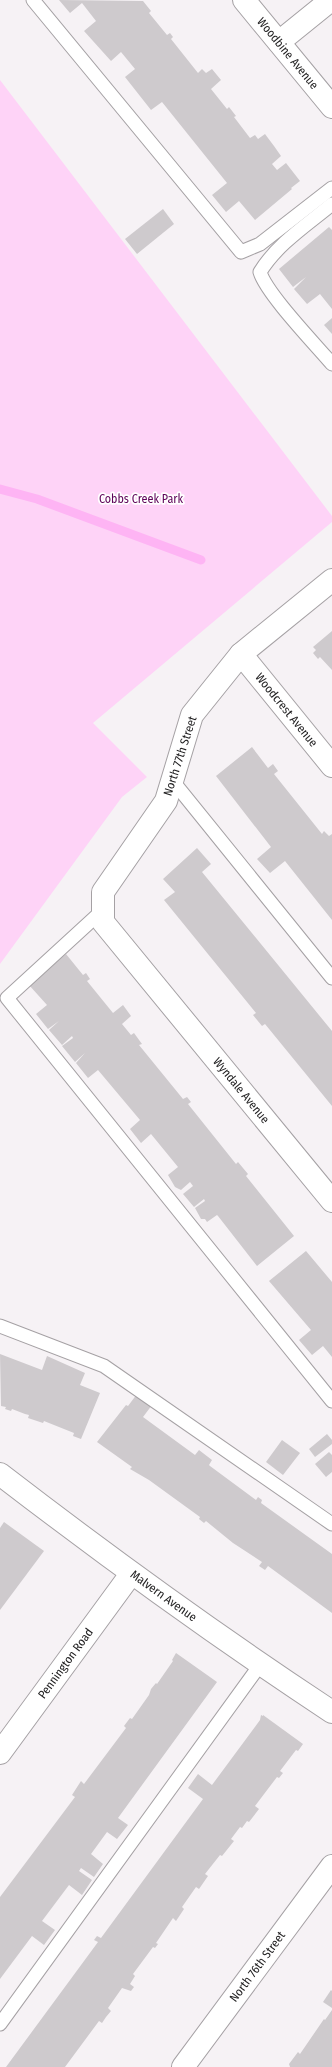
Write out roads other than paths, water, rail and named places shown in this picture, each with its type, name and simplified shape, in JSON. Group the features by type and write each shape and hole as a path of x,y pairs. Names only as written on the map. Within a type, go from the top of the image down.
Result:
{"street":[{"name":"Woodbine Avenue","path":"244,0 332,107"},
{"path":"279,42 331,0"},
{"name":"North 77th Street","path":"150,979 103,922 104,892 166,801 192,715 242,654 332,580"},
{"name":"Woodcrest Avenue","path":"242,654 332,766"},
{"name":"Wyndale Avenue","path":"150,979 332,1201"},
{"name":"Malvern Avenue","path":"2,1480 131,1574 260,1665 332,1712"},
{"name":"Pennington Road","path":"0,1753 131,1574"},
{"name":"North 76th Street","path":"183,2067 332,1866"}],"lane":[{"path":"33,0 241,252 260,244 332,188"},
{"path":"332,204 290,239 266,262 260,272 262,278 272,293 332,364"},
{"path":"172,780 332,978"},
{"path":"103,910 7,998 332,1401"},
{"path":"0,1326 104,1366 332,1524"},
{"path":"0,2024 260,1665"}],"waterway":[{"path":"0,489 37,499 201,560"}],"park label":[{"name":"Cobbs Creek Park","path":"141,499"}]}
